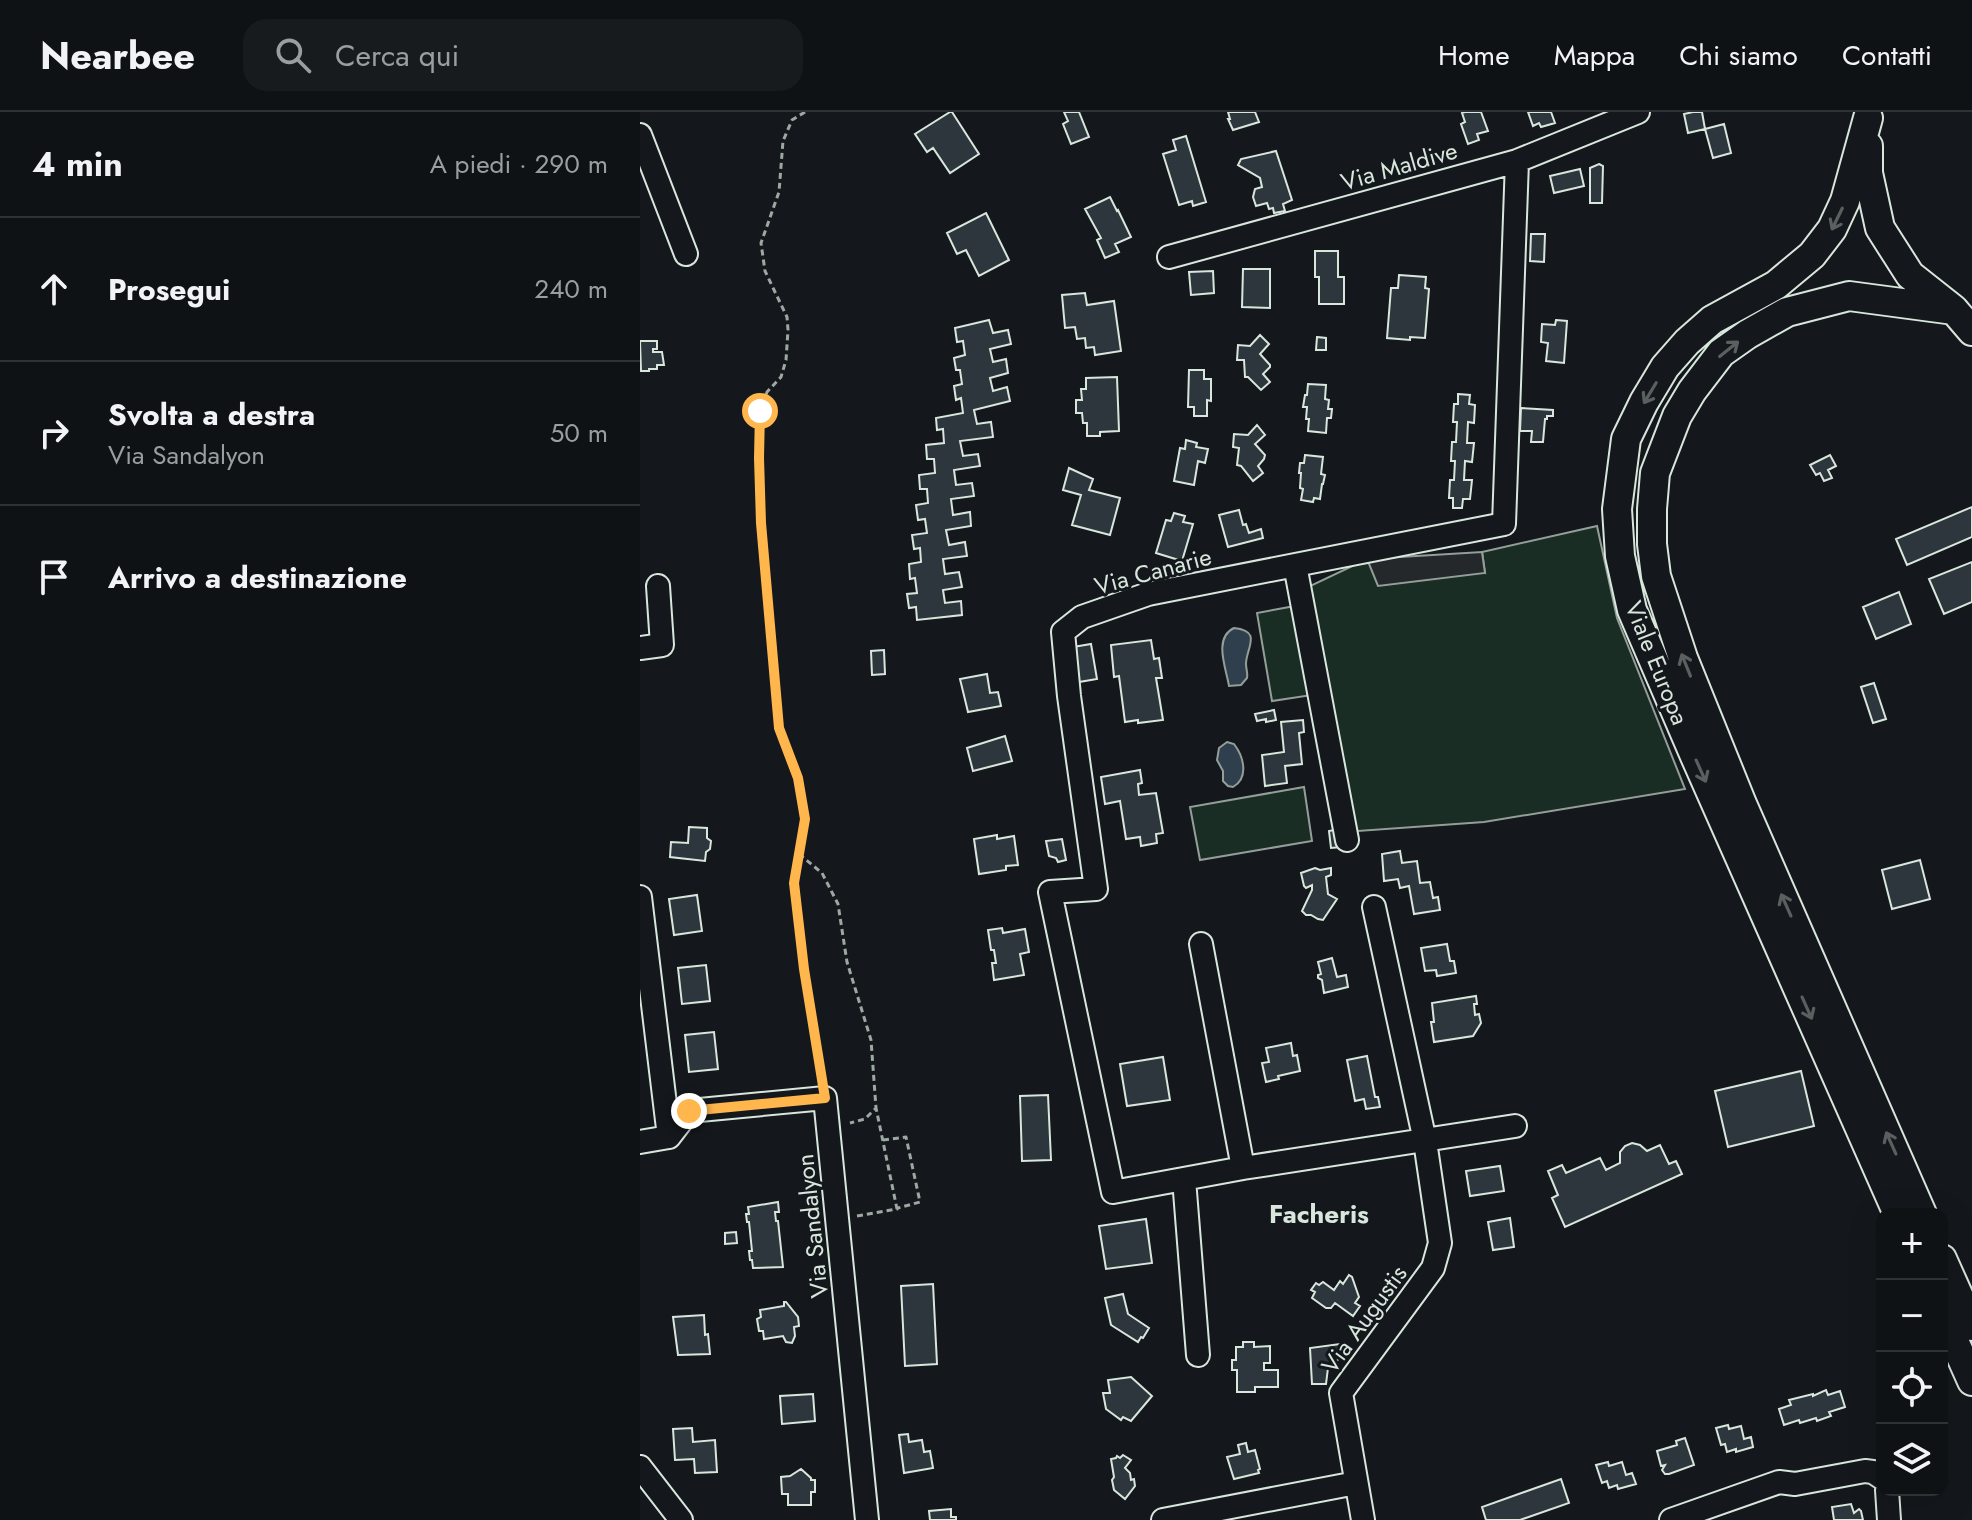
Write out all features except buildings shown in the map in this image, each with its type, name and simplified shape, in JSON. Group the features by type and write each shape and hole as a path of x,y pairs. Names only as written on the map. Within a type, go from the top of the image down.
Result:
{"main road":[{"path":"1868,114 1868,173 1880,228 1910,275 1966,319"},
{"name":"Viale Europa","path":"1868,114 1845,201 1832,229 1812,255 1776,285 1712,320 1665,367 1626,439 1617,509 1620,556 1632,610 1895,1208"},
{"name":"Viale Europa","path":"1919,1208 1748,818 1683,658 1656,576 1652,509 1655,473 1677,416 1721,353 1748,334 1787,312 1849,296 1966,319"},
{"path":"1948,1272 1972,1326"},
{"path":"1948,1327 1972,1381"}],"street":[{"name":"Via Maldive","path":"1169,257 1517,161 1638,112"},
{"path":"640,135 686,254"},
{"name":"Via Canarie","path":"1184,1179 1113,1192 1050,892 1096,889 1063,632 1082,617 1148,594 1504,524 1517,161"},
{"path":"1295,565 1347,840"},
{"path":"640,648 662,645 658,586"},
{"path":"640,897 669,1137"},
{"name":"Via Augustis","path":"1363,1520 1341,1393 1433,1268 1440,1243 1425,1141 1374,907"},
{"path":"1201,944 1243,1168"},
{"path":"640,1142 669,1137 689,1111 825,1098"},
{"name":"Via Sandalyon","path":"825,1098 867,1520"},
{"path":"1198,1355 1184,1179 1515,1126"},
{"path":"640,1467 681,1520"},
{"path":"1671,1520 1779,1482 1795,1484 1865,1471 1876,1474"},
{"path":"1163,1520 1356,1483"},
{"path":"1887,1496 1889,1520"}],"path":[{"path":"805,112 792,120 783,141 779,192 761,243 765,271 787,317 788,330 786,360 781,377 767,392 760,411 759,458 761,523 779,728 798,778 805,819 794,883 825,1098"},
{"path":"799,854 822,873 838,904 847,962 871,1040 876,1108 897,1209"},
{"path":"828,1128 865,1119 876,1108"},
{"path":"837,1220 920,1202 906,1137 883,1140"}],"green space":[{"path":"1597,526 1617,618 1685,789 1484,822 1344,832 1308,587 1367,559 1485,573 1482,552"},
{"path":"1295,606 1312,695 1272,701 1257,613"},
{"path":"1304,787 1312,841 1200,860 1190,807"}],"shaded area":[{"path":"1482,552 1485,573 1378,586 1367,559"}],"water":[{"path":"1234,628 1248,633 1251,641 1246,664 1247,678 1241,685 1229,686 1222,646"},
{"path":"1227,742 1234,744 1243,767 1241,778 1233,787 1223,781 1223,771 1217,760 1219,748"}],"district":[{"name":"Facheris","path":"1319,1214"}],"route":[{"path":"689,1111 825,1098 794,883 805,819 798,778 779,728 761,523 760,411"}]}
